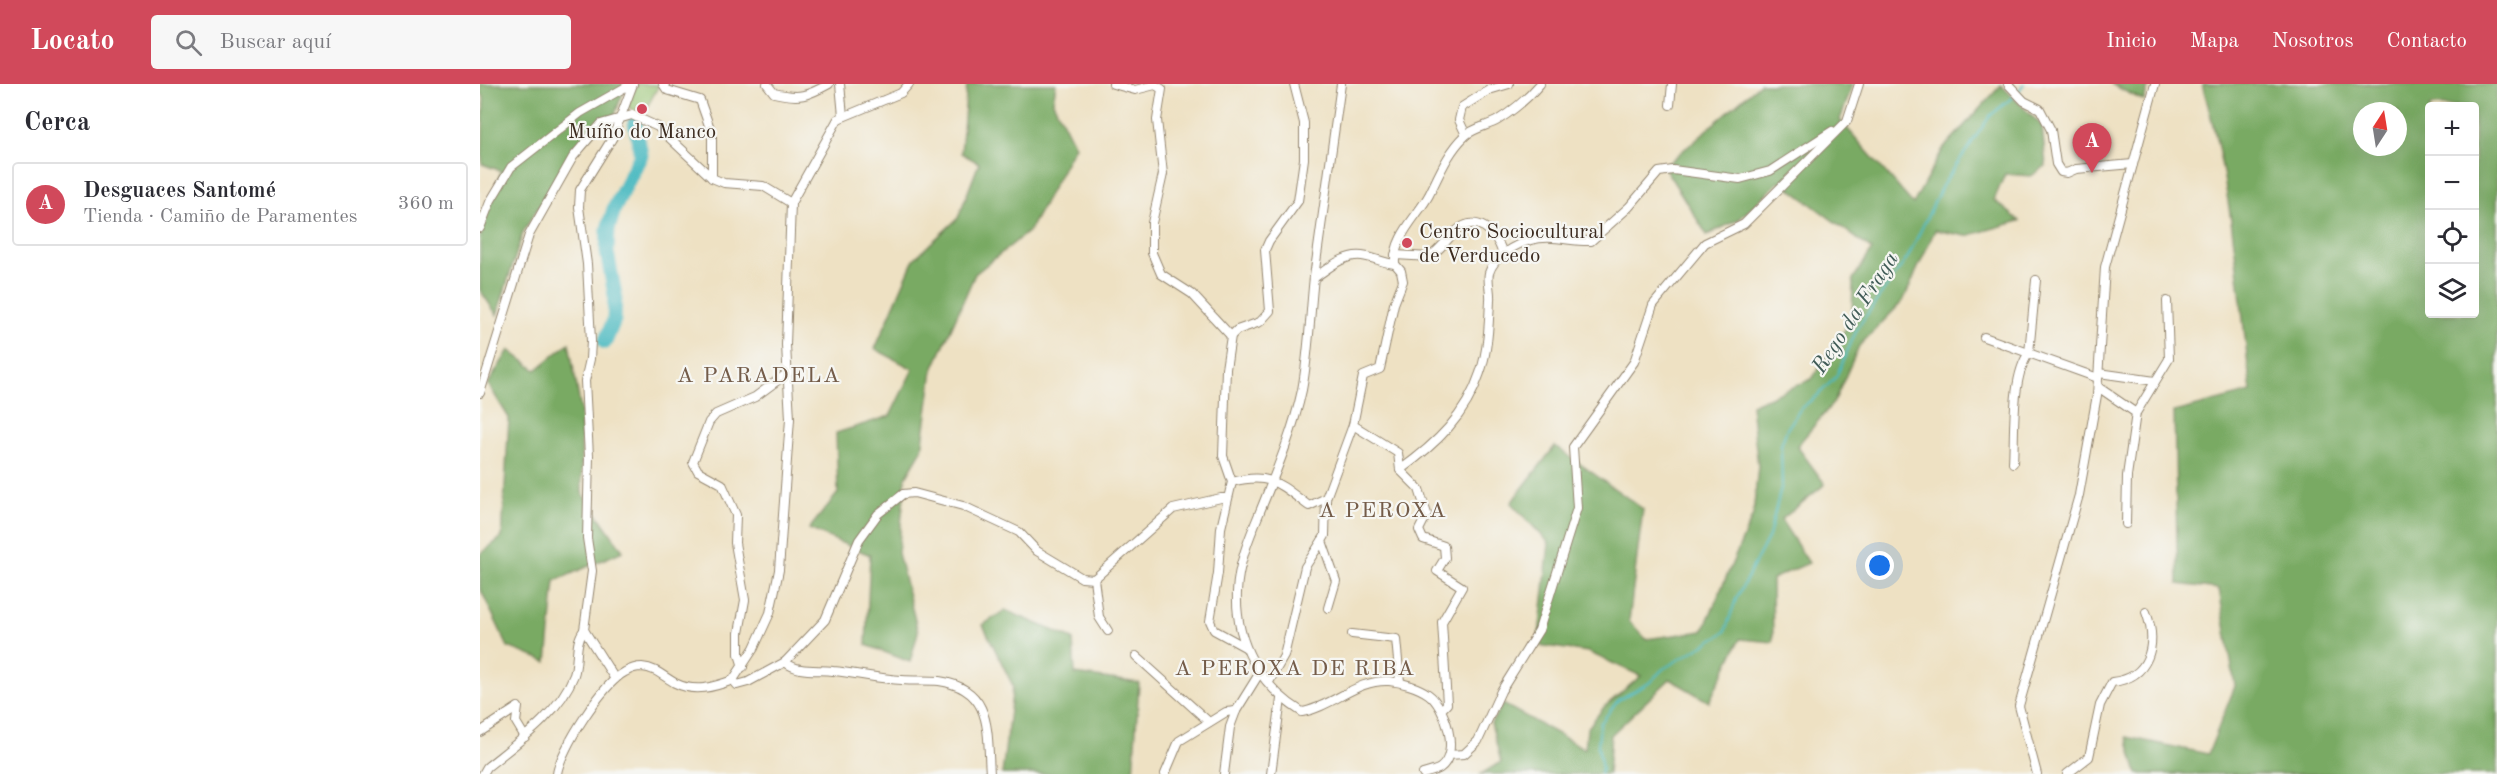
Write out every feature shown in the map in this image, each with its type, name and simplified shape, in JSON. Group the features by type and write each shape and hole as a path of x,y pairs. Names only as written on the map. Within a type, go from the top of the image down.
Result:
{"street":[{"path":"483,774 487,767 525,736 558,702 574,674 579,637 584,630 592,571 587,538 589,456 585,381 591,341 587,264 579,207 580,190 613,137 632,84"},
{"path":"480,228 490,202 511,167 580,112 632,84"},
{"path":"663,84 667,90 700,99 712,134 712,178"},
{"path":"767,84 774,93 793,97 807,96 829,84"},
{"path":"840,84 843,116"},
{"path":"557,774 563,752 583,719 615,679 625,671 639,667 649,668 690,688 707,688 733,680 770,613 779,570 790,419 786,315 790,203 819,156 832,128 843,116 901,93 909,84"},
{"path":"1113,84 1135,90 1156,84 1162,89 1157,120 1163,174 1152,223 1152,253 1161,274 1192,294 1231,336"},
{"path":"1245,647 1214,630 1210,621 1218,573 1221,528 1232,482 1223,456 1226,369 1231,336 1237,330 1260,322 1270,311 1265,250 1298,201 1304,159 1304,123 1294,84"},
{"path":"1341,84 1314,278 1302,390 1272,480 1245,550 1237,592 1245,647 1259,674 1269,682 1281,699 1302,712 1317,710 1364,685 1385,681 1400,682 1427,694 1442,709 1450,741 1449,755 1441,768 1423,774"},
{"path":"1466,135 1459,120 1462,107 1490,90 1509,84"},
{"path":"1269,682 1284,656 1305,567 1325,536 1326,498 1353,425 1363,376 1380,369 1394,304 1403,281 1395,260 1403,233 1429,195 1439,171 1466,135 1498,120 1527,98 1540,84"},
{"path":"1670,105 1672,84"},
{"path":"1449,755 1464,754 1478,741 1501,691 1539,630 1577,508 1573,447 1634,362 1653,305 1705,243 1744,224 1847,121 1859,84"},
{"path":"2008,84 2024,101 2040,109 2051,130 2056,164 2061,172 2133,164"},
{"path":"2037,774 2019,706 2079,495 2098,379 2105,267 2155,84"},
{"path":"480,393 529,235 573,157 601,123 632,115 658,127 712,178 724,183 763,186 790,203"},
{"path":"1400,470 1441,437 1458,417 1471,396 1481,371 1487,340 1490,300 1489,273 1497,259 1503,254 1531,240 1553,238 1590,241 1629,207 1659,172 1673,170 1740,179 1770,171 1847,121"},
{"path":"1314,278 1348,256 1364,256 1383,263 1430,257 1446,244 1455,232 1467,225 1479,224 1491,231 1499,242 1503,254"},
{"path":"2013,463 2018,381 2022,362 2029,353 2036,280"},
{"path":"2126,525 2127,476 2136,413 2169,360 2167,302"},
{"path":"1984,337 2098,379 2155,381"},
{"path":"742,667 739,654 739,633 746,600 735,543 736,515 722,484 698,471 693,462 709,422 716,414 755,397 789,372"},
{"path":"2098,379 2136,413"},
{"path":"1353,425 1398,453 1400,470 1419,489 1427,514 1419,530 1423,539 1444,546 1445,558 1437,571 1462,587 1443,622 1447,705 1442,709"},
{"path":"1232,482 1251,477 1272,480 1309,506 1326,498"},
{"path":"733,680 737,685 748,682 785,662 825,620 859,540 878,514 903,494 914,493 963,506 1019,532 1037,551 1082,578 1094,579 1173,509 1227,498"},
{"path":"1322,541 1336,581 1328,608"},
{"path":"1094,579 1099,616 1108,631"},
{"path":"2067,774 2089,757 2100,705 2112,682 2135,676 2146,662 2153,641 2146,612"},
{"path":"584,630 615,679"},
{"path":"1352,634 1395,639 1400,682"},
{"path":"1136,656 1209,722"},
{"path":"785,662 793,669 847,672 902,680 938,681 967,690 981,707 987,722 990,774"},
{"path":"1224,774 1230,728 1236,711 1259,674"},
{"path":"1271,774 1281,699"},
{"path":"480,732 518,707 516,722 525,736"},
{"path":"1165,774 1179,741 1226,712 1236,711"}],"green space":[{"path":"480,84 626,84 615,114 572,153 523,232 497,315 480,290 480,238 501,171 482,164 484,97 480,92"},
{"path":"637,84 659,85 647,107 638,106 637,112 627,106"},
{"path":"967,84 1056,84 1053,102 1075,146 1029,231 975,274 933,370 922,450 906,477 898,553 918,632 910,662 866,645 870,555 809,529 838,493 836,433 890,416 913,369 875,349 914,259 958,218 979,163 961,153"},
{"path":"1760,84 1853,84 1840,120 1913,204 1943,149 2001,85 2042,126 2046,166 2031,176 2005,174 1994,200 2020,221 1966,236 1935,230 1903,301 1859,346 1834,402 1797,446 1825,484 1781,520 1809,563 1772,579 1773,642 1740,639 1709,702 1670,679 1611,735 1608,774 1481,774 1501,762 1491,723 1503,704 1585,749 1587,729 1604,707 1641,676 1588,652 1538,645 1549,543 1511,503 1555,446 1643,509 1629,621 1646,639 1703,631 1753,515 1758,466 1751,405 1812,379 1852,319 1853,279 1872,250 1780,181 1738,220 1707,235 1664,167"},
{"path":"2111,84 2149,84 2144,101"},
{"path":"2202,84 2497,84 2497,774 2137,774 2127,737 2208,754 2235,686 2219,589 2178,584 2174,412 2251,392 2228,198"},
{"path":"569,343 581,410 582,493 623,551 555,581 547,662 508,647 480,588 480,554 502,537 509,418 488,384 509,350 536,370"},
{"path":"1005,610 1073,639 1075,674 1139,683 1133,774 1002,774 1013,686 983,625"}],"waterway":[{"name":"Rego da Fraga","path":"2019,91 2024,84"},
{"name":"Rego da Fraga","path":"1600,774 1602,769 1598,746 1600,724 1618,700 1649,683 1663,669 1725,632 1736,599 1769,536 1782,484 1781,445 1787,429 1801,408 1836,377 1858,327 1908,257 1942,186 1990,116 2014,96"},
{"path":"605,342 614,320 615,295 607,252 608,229 614,209 641,155 635,122"}],"place":[{"name":"Muíño do Manco","path":"642,109"},
{"name":"Desguaces Santomé","path":"2092,173"},
{"name":"Centro Sociocultural de Verducedo","path":"1407,243"}],"district":[{"name":"A PARADELA","path":"759,374"},
{"name":"A PEROXA","path":"1383,509"},
{"name":"A PEROXA DE RIBA","path":"1295,667"}]}
